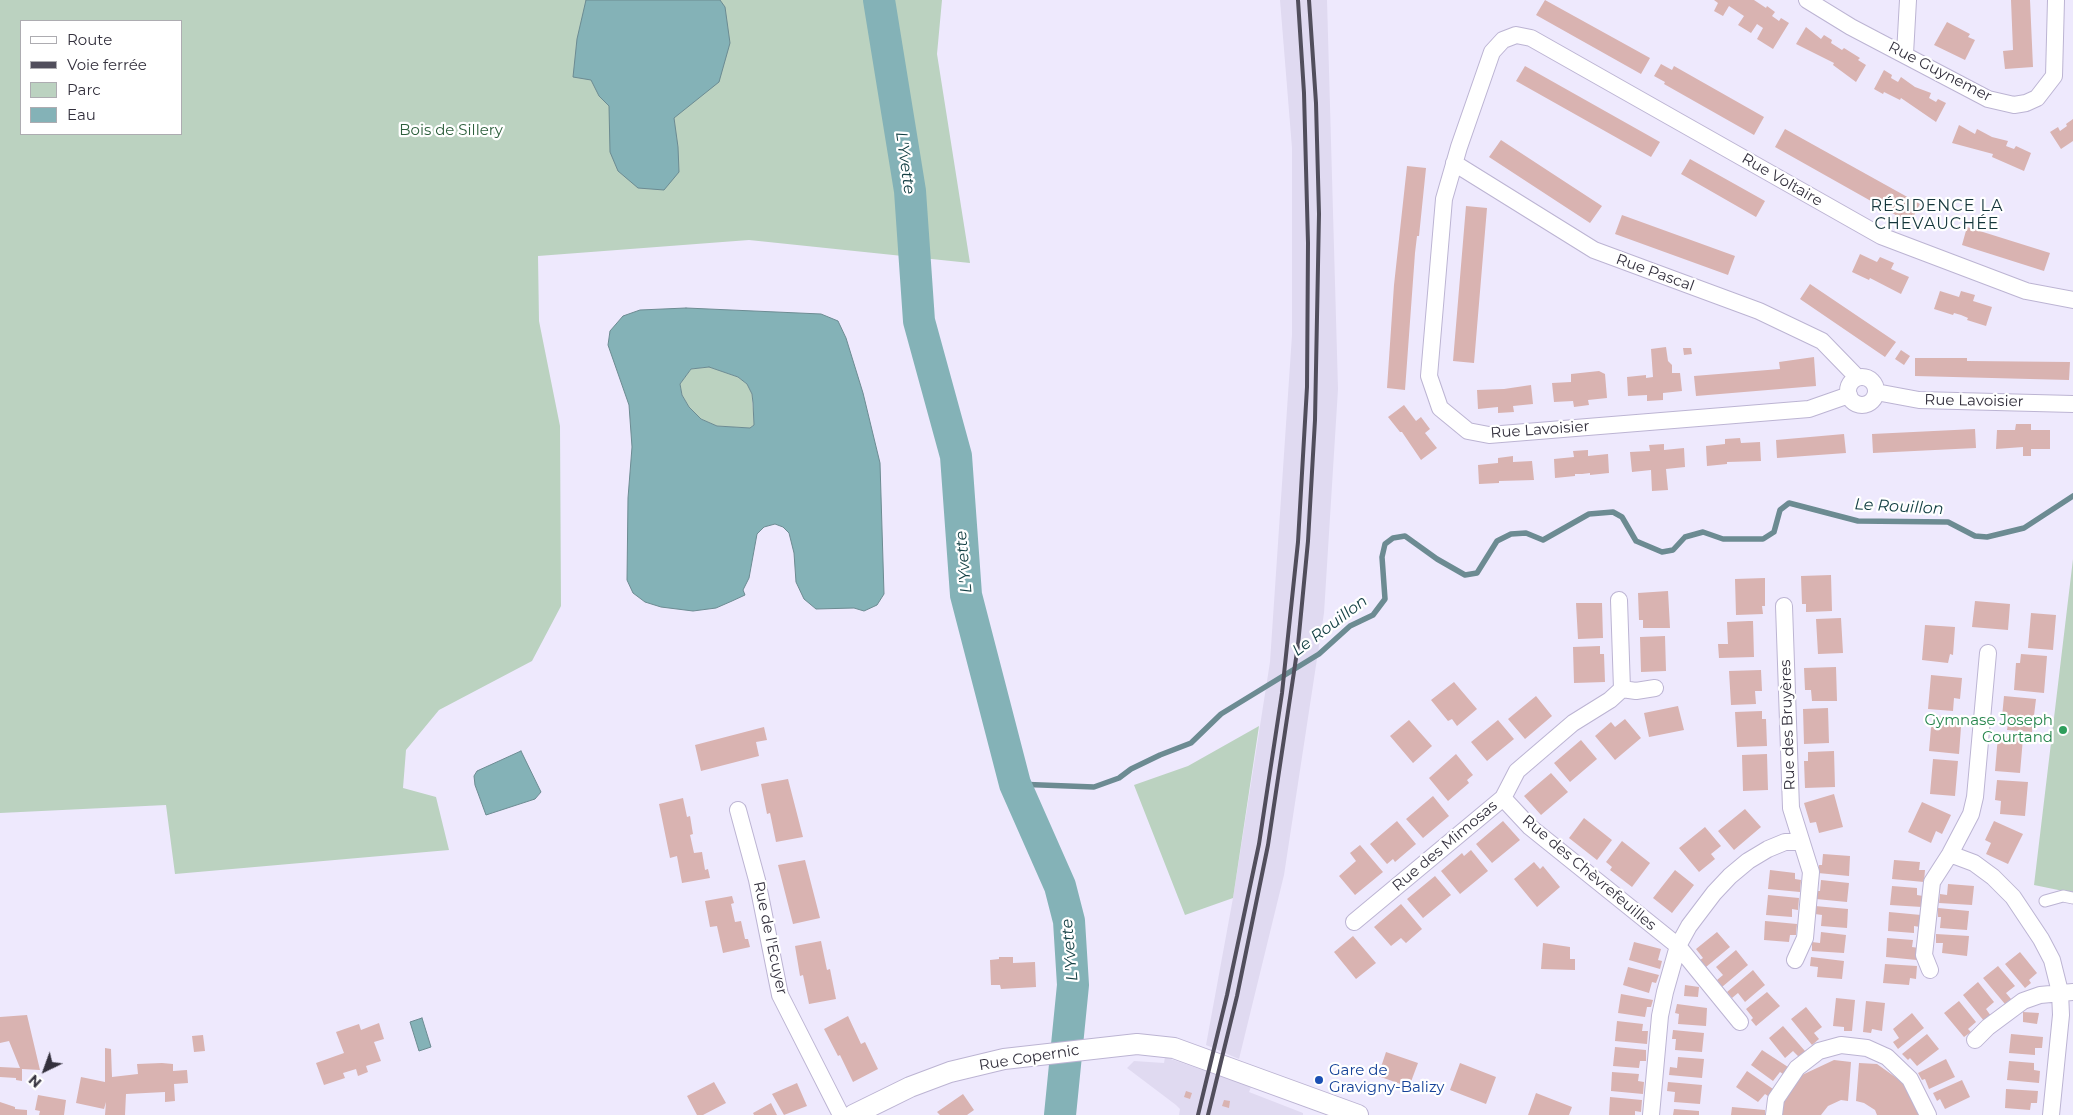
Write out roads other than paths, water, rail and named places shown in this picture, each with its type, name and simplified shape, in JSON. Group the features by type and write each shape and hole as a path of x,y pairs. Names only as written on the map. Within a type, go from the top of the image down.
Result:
{"street":[{"name":"Rue Guynemer","path":"1807,0 1851,27 1988,98 2014,105 2026,103 2037,98 2054,76 2056,0"},
{"path":"1905,54 1908,0"},
{"name":"Rue Voltaire","path":"1504,40 1516,35 1531,38 1881,236 2026,291 2073,300"},
{"name":"Rue Lavoisier","path":"1504,40 1492,52 1454,162 1444,199 1429,376 1440,408 1468,431 1489,435 1810,409 1849,396"},
{"name":"Rue Pascal","path":"1454,162 1594,250 1759,311 1822,341 1857,377"},
{"path":"1862,376 1872,380 1876,387 1876,392 1871,402 1863,405 1855,403 1849,396 1849,386 1857,377 1862,376"},
{"name":"Rue Lavoisier","path":"1876,392 1919,400 2073,404"},
{"path":"1619,600 1622,689 1636,691 1655,688"},
{"name":"Rue des Bruyères","path":"1784,606 1790,808 1811,872 1805,938 1795,960"},
{"path":"1930,970 1924,955 1932,882 1950,854 1971,814 1988,653"},
{"name":"Rue des Mimosas","path":"1354,922 1503,798 1517,771 1573,723 1610,700 1622,689"},
{"name":"Rue des Chèvrefeuilles","path":"1503,798 1530,827 1678,946 1740,1022"},
{"name":"Rue de l'Ecuyer","path":"738,810 757,880 780,995 841,1115"},
{"path":"1651,1115 1660,1016 1678,946 1689,926 1730,876 1748,861 1768,849 1785,842 1802,842"},
{"path":"1950,854 1974,862 1993,877 2013,897 2041,939 2066,992 2061,1015 2051,1115"},
{"path":"2045,901 2063,896 2073,898"},
{"path":"1975,1040 1988,1027 2023,1001 2031,997 2066,992"},
{"name":"Rue Copernic","path":"853,1115 910,1087 950,1072 1039,1054 1136,1044 1174,1048 1358,1115"},
{"path":"1774,1115 1776,1099 1797,1068 1819,1051 1841,1045 1867,1048 1887,1057 1910,1079 1928,1115"}],"water":[{"path":"586,0 720,0 725,7 730,43 719,82 674,118 679,172 664,190 638,188 618,171 610,152 609,106 599,96 591,80 573,77 577,39"},
{"path":"686,308 821,314 838,321 846,338 863,393 880,463 884,594 877,605 864,611 854,608 816,609 804,599 796,582 794,553 789,533 783,527 775,524 764,527 757,534 749,578 743,590 745,595 716,608 693,611 661,607 645,602 633,593 627,580 628,498 632,447 629,405 608,345 610,331 623,316 640,310","holes":["709,367 738,377 747,384 752,394 754,425 750,428 717,426 701,419 689,407 682,395 680,384 691,369"]},
{"path":"521,751 541,792 535,799 486,815 475,785 474,776 477,771"},
{"path":"422,1018 431,1047 419,1051 410,1022"}],"waterway":[{"name":"L'Yvette","path":"879,0 910,191 919,321 956,456 966,595 1015,784 1060,886 1069,921 1073,985 1060,1115"},
{"name":"Le Rouillon","path":"1015,784 1094,787 1119,778 1131,769 1191,743 1221,714 1319,654 1350,626 1373,615 1385,599 1382,557 1385,544 1393,538 1405,536 1437,559 1465,575 1477,573 1497,541 1511,534 1526,533 1543,540 1589,514 1613,512 1622,517 1636,541 1662,552 1673,550 1685,537 1703,532 1723,539 1763,539 1774,532 1780,510 1789,503 1858,521 1948,522 1975,536 1987,537 2024,528 2073,496"}],"railway":[{"path":"1198,1115 1227,995 1259,844 1282,693 1298,542 1307,387 1308,243 1304,93 1298,0"},
{"path":"1208,1115 1237,996 1268,845 1298,645 1308,541 1315,420 1319,214 1316,103 1309,0"}],"place":[{"name":"Gymnase Joseph Courtand","path":"2063,730"},
{"name":"Gare de Gravigny-Balizy","path":"1319,1080"}],"district":[{"name":"RÉSIDENCE LA CHEVAUCHÉE","path":"1937,215"}],"park label":[{"name":"Bois de Sillery","path":"451,131"}]}
